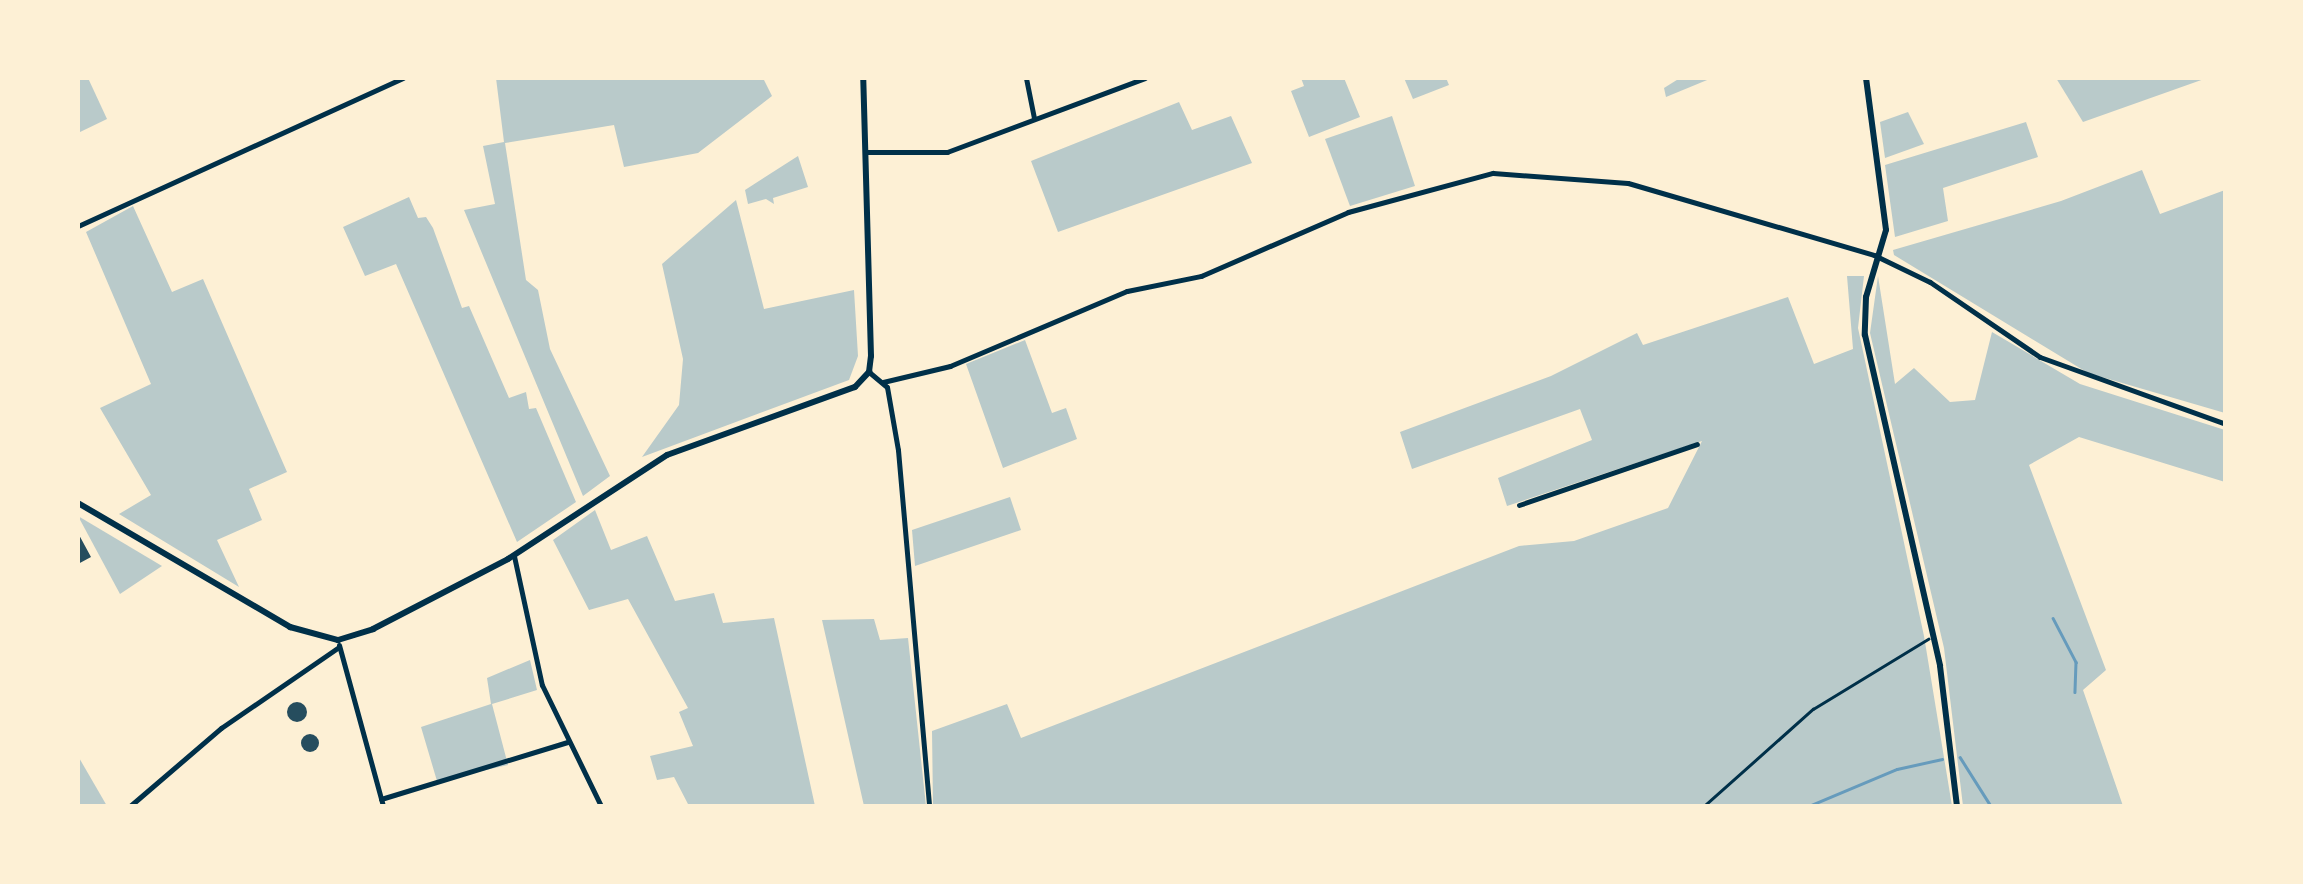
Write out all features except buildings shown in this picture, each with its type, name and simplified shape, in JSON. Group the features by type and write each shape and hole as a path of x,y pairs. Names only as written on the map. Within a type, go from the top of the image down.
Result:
{"street":[{"path":"78,226 402,78"},
{"path":"864,78 869,372"},
{"path":"1026,78 1034,118"},
{"path":"865,152 947,152 1145,78"},
{"path":"1866,78 1886,204 1880,258 1866,298 1866,342 1934,638 1956,806"},
{"path":"884,382 950,366 1127,291 1200,276 1348,212 1480,173 1628,183 1880,258 1930,282 2040,356 2226,424"},
{"path":"869,372 884,382 898,450 930,806"},
{"path":"130,806 221,728 339,644 514,555 640,469 846,390 869,372"},
{"path":"1519,505 1697,444"},
{"path":"78,503 290,627 339,644"},
{"path":"514,555 542,686 600,806"},
{"path":"339,644 382,803 566,742"}],"path":[{"path":"1704,806 1813,709 1898,652 1934,638"},
{"path":"1878,806 1888,806"}],"shaded area":[{"path":"78,78 88,78 107,119 78,133"},
{"path":"496,78 763,78 772,96 698,153 624,167 614,125 505,143 526,280 538,290 550,349 610,476 583,496 464,210 495,204 483,146 504,142"},
{"path":"1301,78 1344,78 1360,117 1309,137 1291,91 1304,86"},
{"path":"1404,78 1446,78 1449,85 1413,99"},
{"path":"1680,78 1712,78 1666,97 1664,88"},
{"path":"2056,78 2207,78 2083,122"},
{"path":"1179,102 1192,130 1231,116 1252,163 1058,232 1031,161"},
{"path":"1908,112 1924,144 1885,158 1880,122"},
{"path":"1392,116 1415,186 1350,206 1325,139"},
{"path":"2026,122 2038,157 1943,188 1948,221 1895,237 1885,165"},
{"path":"798,156 808,187 773,198 774,204 766,199 748,204 745,190"},
{"path":"2142,170 2160,214 2225,190 2225,413 2088,373 1894,255 1893,250 2061,201"},
{"path":"409,197 418,218 426,217 433,228 462,308 469,306 509,398 526,392 529,409 536,408 576,502 517,542 396,264 365,276 343,227"},
{"path":"736,200 764,309 854,290 858,356 849,380 642,457 679,405 683,359 662,264"},
{"path":"133,206 172,292 203,279 287,472 249,489 262,520 217,540 239,587 119,514 151,495 100,408 151,384 86,232"},
{"path":"1847,276 1864,276 1858,328 1924,636 1952,806 933,806 932,731 1007,704 1021,738 1519,546 1574,541 1668,508 1702,441 1507,506 1498,478 1592,440 1580,409 1412,469 1400,432 1551,376 1637,333 1643,345 1788,297 1814,364 1853,349"},
{"path":"1878,276 1895,384 1914,368 1950,402 1975,400 1992,332 2080,384 2225,430 2225,482 2079,437 2029,465 2106,670 2083,690 2123,806 1963,806 1944,648 1870,333"},
{"path":"1025,340 1052,413 1066,408 1077,439 1003,468 966,364"},
{"path":"1010,497 1021,530 915,566 912,530"},
{"path":"595,510 611,550 647,536 675,601 714,593 723,623 774,618 815,806 689,806 674,777 657,780 650,756 693,746 679,712 688,708 628,599 589,610 553,540"},
{"path":"78,516 162,566 120,594"},
{"path":"874,619 880,640 908,638 926,806 864,806 822,620"},
{"path":"530,660 537,690 492,704 508,765 437,781 421,727 491,704 487,678"},
{"path":"78,756 107,806 78,806"}],"waterway":[{"path":"2053,618 2076,662 2075,692"},
{"path":"1960,757 1991,806"},
{"path":"1809,806 1897,769 1942,759"}]}
